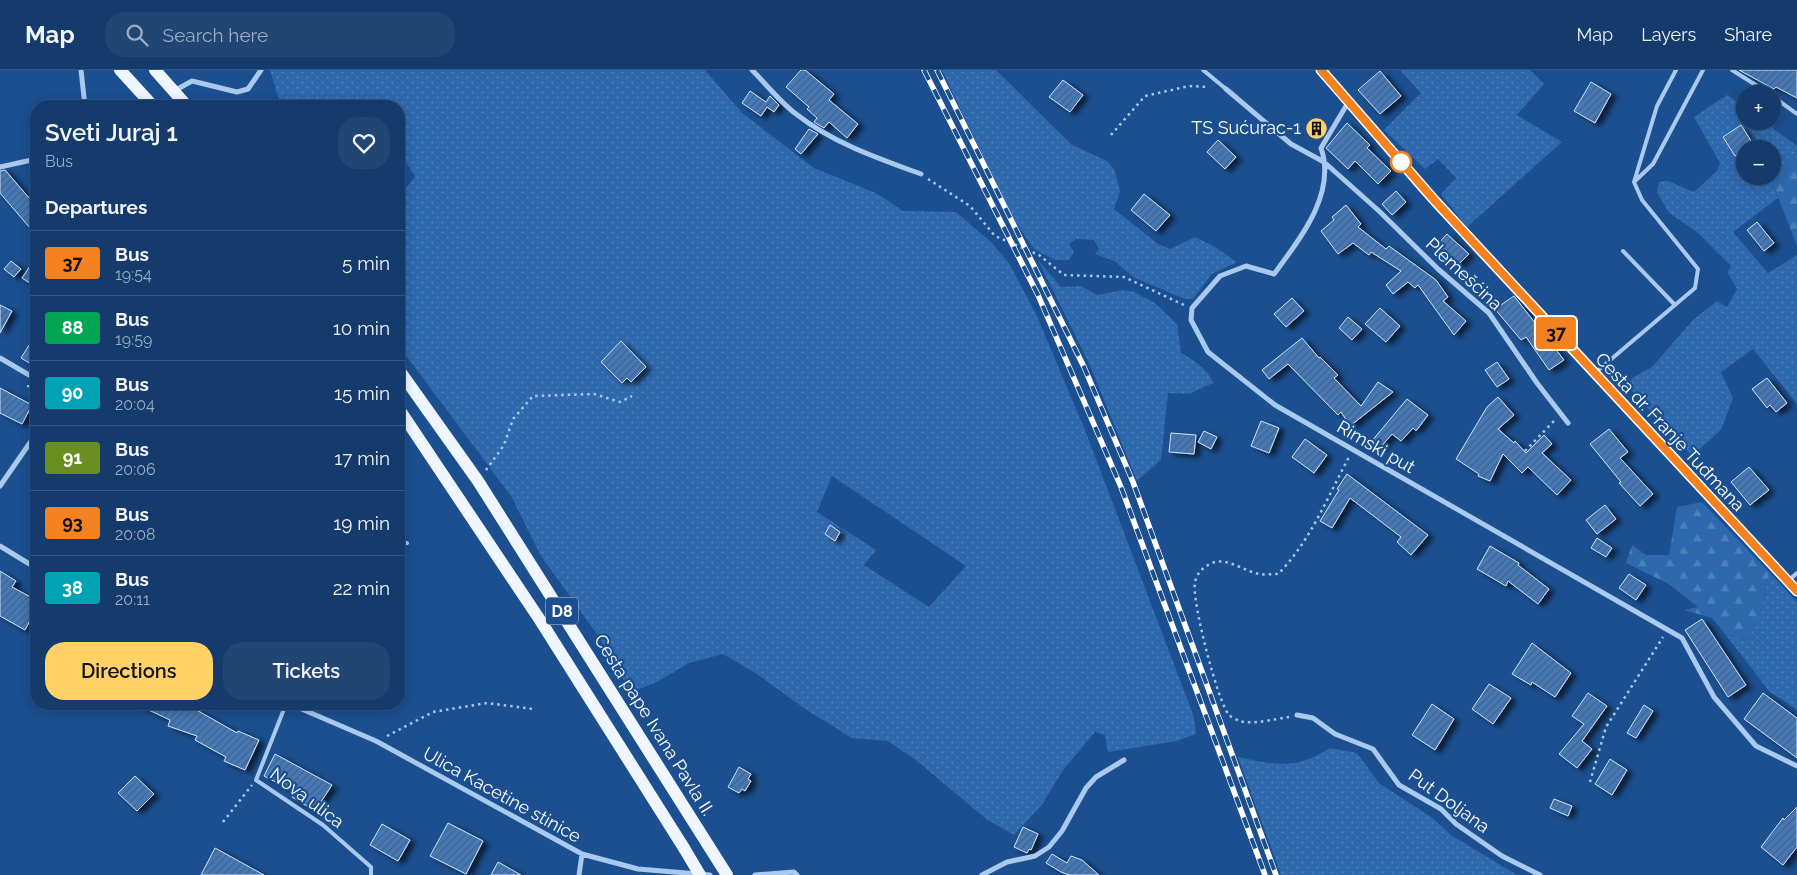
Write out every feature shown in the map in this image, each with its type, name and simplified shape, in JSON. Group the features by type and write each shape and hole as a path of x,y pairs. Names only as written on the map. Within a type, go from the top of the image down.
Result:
{"main road":[{"path":"120,70 148,100"},
{"path":"155,70 182,100"},
{"name":"Cesta dr. Franje Tuđmana","path":"1321,70 1350,101 1422,187 1797,591"},
{"name":"Cesta pape Ivana Pavla II.","path":"405,378 478,481 727,875"},
{"name":"D8","path":"405,418 540,620 700,875"}],"street":[{"path":"81,70 84,100"},
{"path":"174,91 192,81 237,92 248,89 261,70"},
{"path":"752,70 794,113 816,128 854,149 920,174"},
{"name":"Plemešćina","path":"1226,89 1290,144 1324,162 1379,211 1438,269 1489,313 1568,423"},
{"path":"1192,308 1220,276 1246,266 1274,274 1304,234 1324,190 1324,162 1321,148 1350,101"},
{"path":"0,167 30,160"},
{"name":"Rimski put","path":"1192,308 1191,320 1208,352 1275,405 1682,638 1714,697 1756,746 1797,766"},
{"path":"0,358 30,376"},
{"path":"0,486 30,443"},
{"path":"0,546 30,564"},
{"name":"Ulica Kacetine stinice","path":"304,710 376,741 582,854 638,869 710,875"},
{"name":"Put Doljana","path":"1297,715 1313,718 1336,734 1374,749 1399,785 1441,809 1456,824 1502,856 1540,875"},
{"path":"982,875 1007,862 1035,856 1049,848 1062,832 1086,788 1096,777 1124,760"},
{"path":"579,875 582,854"},
{"path":"754,875 794,872 797,875"}],"lane":[{"path":"1203,70 1226,89"},
{"path":"1594,373 1694,288 1698,269 1642,200 1634,182 1657,106 1676,70"},
{"path":"1634,182 1653,164 1704,70"},
{"path":"1732,70 1755,85"},
{"path":"1781,102 1797,114"},
{"path":"1623,251 1675,305"},
{"path":"1787,581 1797,573"},
{"name":"Nova ulica","path":"284,710 256,780 323,825 371,867 370,875"}],"path":[{"path":"1111,135 1145,96 1189,86 1226,89"},
{"path":"920,174 970,206 995,236 1039,255 1064,276 1124,277 1192,308"},
{"path":"25,373 30,391"},
{"path":"478,481 504,445 513,419 533,396 594,394 620,402 632,396"},
{"path":"1524,451 1561,414"},
{"path":"1297,715 1252,722 1239,721 1229,714 1216,685 1194,599 1195,582 1200,571 1213,562 1227,562 1260,574 1278,574 1289,564 1305,538 1353,449"},
{"path":"1590,782 1606,727 1667,630"},
{"path":"376,741 433,712 487,703 533,709"},
{"path":"223,822 256,780"}],"green space":[{"path":"270,70 705,70 742,113 814,168 876,193 903,211 956,212 991,242 1009,263 1036,314 1085,430 1194,717 1196,734 1177,741 1108,752 1105,735 1095,732 1064,769 1041,806 1014,835 986,819 917,761 888,741 852,738 805,709 754,672 723,654 689,663 657,682 629,693 621,674 601,640 541,556 511,496 405,354 405,190 415,176 405,161 405,100 280,100","holes":["832,476 966,566 929,607 864,565 876,550 817,512"]},
{"path":"942,70 996,70 1072,145 1107,161 1114,169 1120,191 1114,209 1158,244 1170,249 1195,237 1212,245 1237,262 1212,274 1193,299 1185,299 1135,278 1114,261 1095,254 1099,249 1094,240 1076,239 1069,244 1074,252 1069,260 1055,260 1034,249 1011,215"},
{"path":"1400,70 1530,70 1544,84 1517,115 1562,142 1467,227 1441,194 1456,178 1438,159 1425,169 1384,130 1421,93"},
{"path":"1727,95 1736,102 1736,130 1775,130 1797,146 1797,159 1781,168 1781,140 1736,140 1736,185 1773,185 1778,198 1733,232 1768,273 1797,255 1797,404 1753,349 1721,372 1733,398 1721,430 1692,456 1631,390 1630,383 1632,378 1652,367 1693,320 1717,301 1727,307 1737,289 1727,272 1731,266 1697,232 1669,213 1657,192 1659,182 1668,181 1694,192 1717,171 1720,163 1694,117"},
{"path":"1797,159 1797,246 1773,185 1781,185 1781,168"},
{"path":"1038,260 1061,287 1081,286 1097,295 1124,290 1134,292 1155,303 1177,324 1181,353 1196,362 1211,378 1213,383 1189,394 1168,393 1161,460 1137,481 1089,363"},
{"path":"1702,502 1769,572 1762,606 1748,640 1725,634 1712,618 1684,610 1698,607 1669,584 1626,563 1632,545 1646,555 1669,555 1677,507"},
{"path":"1769,572 1797,602 1797,710 1769,691 1725,634 1748,640 1762,606"},
{"path":"1330,748 1357,753 1379,783 1434,819 1451,835 1517,875 1281,875 1238,757 1263,762 1296,763 1318,755"}],"building":[{"path":"801,70 805,70 834,94 829,100 858,124 847,138 829,122 824,128 814,122 817,118 807,109 809,107 786,87"},
{"path":"1739,70 1797,70 1797,98 1781,90 1781,85 1767,85"},
{"path":"1380,71 1401,96 1380,114 1358,90"},
{"path":"1063,80 1083,95 1070,112 1049,97"},
{"path":"1591,82 1611,94 1595,123 1574,111"},
{"path":"750,91 766,102 770,96 779,105 774,112 767,107 761,116 742,103"},
{"path":"1347,123 1370,145 1367,148 1391,171 1378,184 1355,161 1348,169 1326,148"},
{"path":"1736,128 1736,130 1744,130 1750,140 1736,140 1735,156 1723,137"},
{"path":"809,129 818,134 801,154 795,149"},
{"path":"1218,140 1236,157 1225,169 1207,152"},
{"path":"5,170 30,199 30,228 0,193 0,171"},
{"path":"1396,191 1406,202 1392,215 1382,204"},
{"path":"1144,194 1170,215 1156,231 1131,210"},
{"path":"1346,205 1361,224 1358,227 1386,249 1389,246 1436,280 1448,297 1443,301 1466,321 1454,335 1418,285 1415,288 1408,282 1393,294 1386,285 1401,271 1371,252 1369,255 1353,243 1338,254 1321,231 1334,220 1332,217"},
{"path":"1757,222 1774,243 1764,251 1747,230"},
{"path":"1447,234 1469,254 1458,265 1437,245"},
{"path":"11,261 21,269 14,277 4,269"},
{"path":"30,266 30,283 22,278"},
{"path":"1514,296 1564,360 1549,370 1526,337 1521,340 1495,309"},
{"path":"1292,298 1304,311 1286,327 1274,314"},
{"path":"0,305 12,311 0,333"},
{"path":"1380,308 1400,326 1386,342 1365,324"},
{"path":"1348,317 1362,329 1352,340 1339,328"},
{"path":"1302,338 1319,358 1338,375 1334,378 1361,406 1378,382 1393,392 1350,426 1341,412 1338,415 1288,364 1269,379 1262,370"},
{"path":"621,341 646,367 631,382 627,378 622,383 601,362"},
{"path":"30,344 30,363 21,358"},
{"path":"1497,362 1509,379 1497,387 1485,370"},
{"path":"1767,378 1787,403 1776,412 1770,405 1767,408 1752,389"},
{"path":"0,388 30,404 30,409 22,424 0,413"},
{"path":"1498,397 1514,415 1498,429 1514,443 1515,441 1526,453 1544,435 1552,444 1542,453 1571,480 1557,495 1528,467 1522,473 1503,454 1490,481 1478,476 1479,474 1456,459 1487,407"},
{"path":"1407,399 1428,415 1416,431 1413,428 1401,441 1392,434 1379,449 1371,442"},
{"path":"1261,421 1279,428 1269,453 1251,446"},
{"path":"1609,429 1628,452 1620,458 1653,494 1640,506 1619,483 1621,482 1590,444"},
{"path":"1204,431 1217,437 1211,449 1198,442"},
{"path":"1171,433 1196,435 1194,454 1169,452"},
{"path":"1305,439 1327,455 1314,473 1292,457"},
{"path":"1749,467 1769,490 1750,505 1731,482"},
{"path":"1347,474 1428,535 1411,555 1397,542 1401,537 1350,498 1332,528 1320,521"},
{"path":"1605,505 1616,519 1597,534 1586,520"},
{"path":"830,525 840,532 835,541 825,534"},
{"path":"1597,538 1612,548 1606,557 1591,548"},
{"path":"1490,546 1519,563 1518,565 1549,589 1538,604 1508,581 1506,586 1477,569"},
{"path":"0,571 16,581 12,587 30,597 30,620 25,630 0,616"},
{"path":"1629,574 1646,585 1636,600 1619,588"},
{"path":"1702,619 1746,685 1728,697 1685,630"},
{"path":"1532,643 1571,673 1555,697 1532,682 1531,685 1512,674"},
{"path":"1489,684 1511,698 1493,724 1472,709"},
{"path":"1588,693 1607,706 1582,741 1592,749 1577,768 1559,754 1584,724 1572,716"},
{"path":"1763,693 1797,718 1797,758 1744,719"},
{"path":"1432,704 1454,719 1435,750 1412,735"},
{"path":"1644,705 1653,711 1636,738 1627,733"},
{"path":"149,710 197,710 237,733 238,731 259,740 245,770 224,761 226,757 195,740 197,736 168,726 170,720"},
{"path":"275,754 332,785 315,811 292,797 295,792 264,776"},
{"path":"1610,759 1627,770 1612,795 1595,784"},
{"path":"739,767 751,774 748,779 751,781 745,791 742,789 739,793 728,787"},
{"path":"135,776 154,794 137,811 118,793"},
{"path":"1554,799 1572,806 1568,816 1550,808"},
{"path":"1797,807 1797,847 1783,865 1761,847 1783,818 1784,820"},
{"path":"448,823 483,841 466,874 430,856"},
{"path":"382,824 410,840 398,861 370,845"},
{"path":"1023,827 1038,834 1031,850 1029,849 1027,853 1014,847"},
{"path":"215,848 264,875 201,875"},
{"path":"1052,854 1067,863 1071,856 1082,860 1099,875 1069,875 1061,872 1046,863"},
{"path":"498,862 521,875 491,875"}],"railway":[{"path":"924,70 1038,295 1121,487 1265,875"},
{"path":"937,70 1084,367 1133,482 1276,875"}],"bus line":[{"name":"37","path":"1321,70 1350,101 1422,187 1797,591"}],"place":[{"name":"TS Sućurac-1","path":"1317,128"}]}
